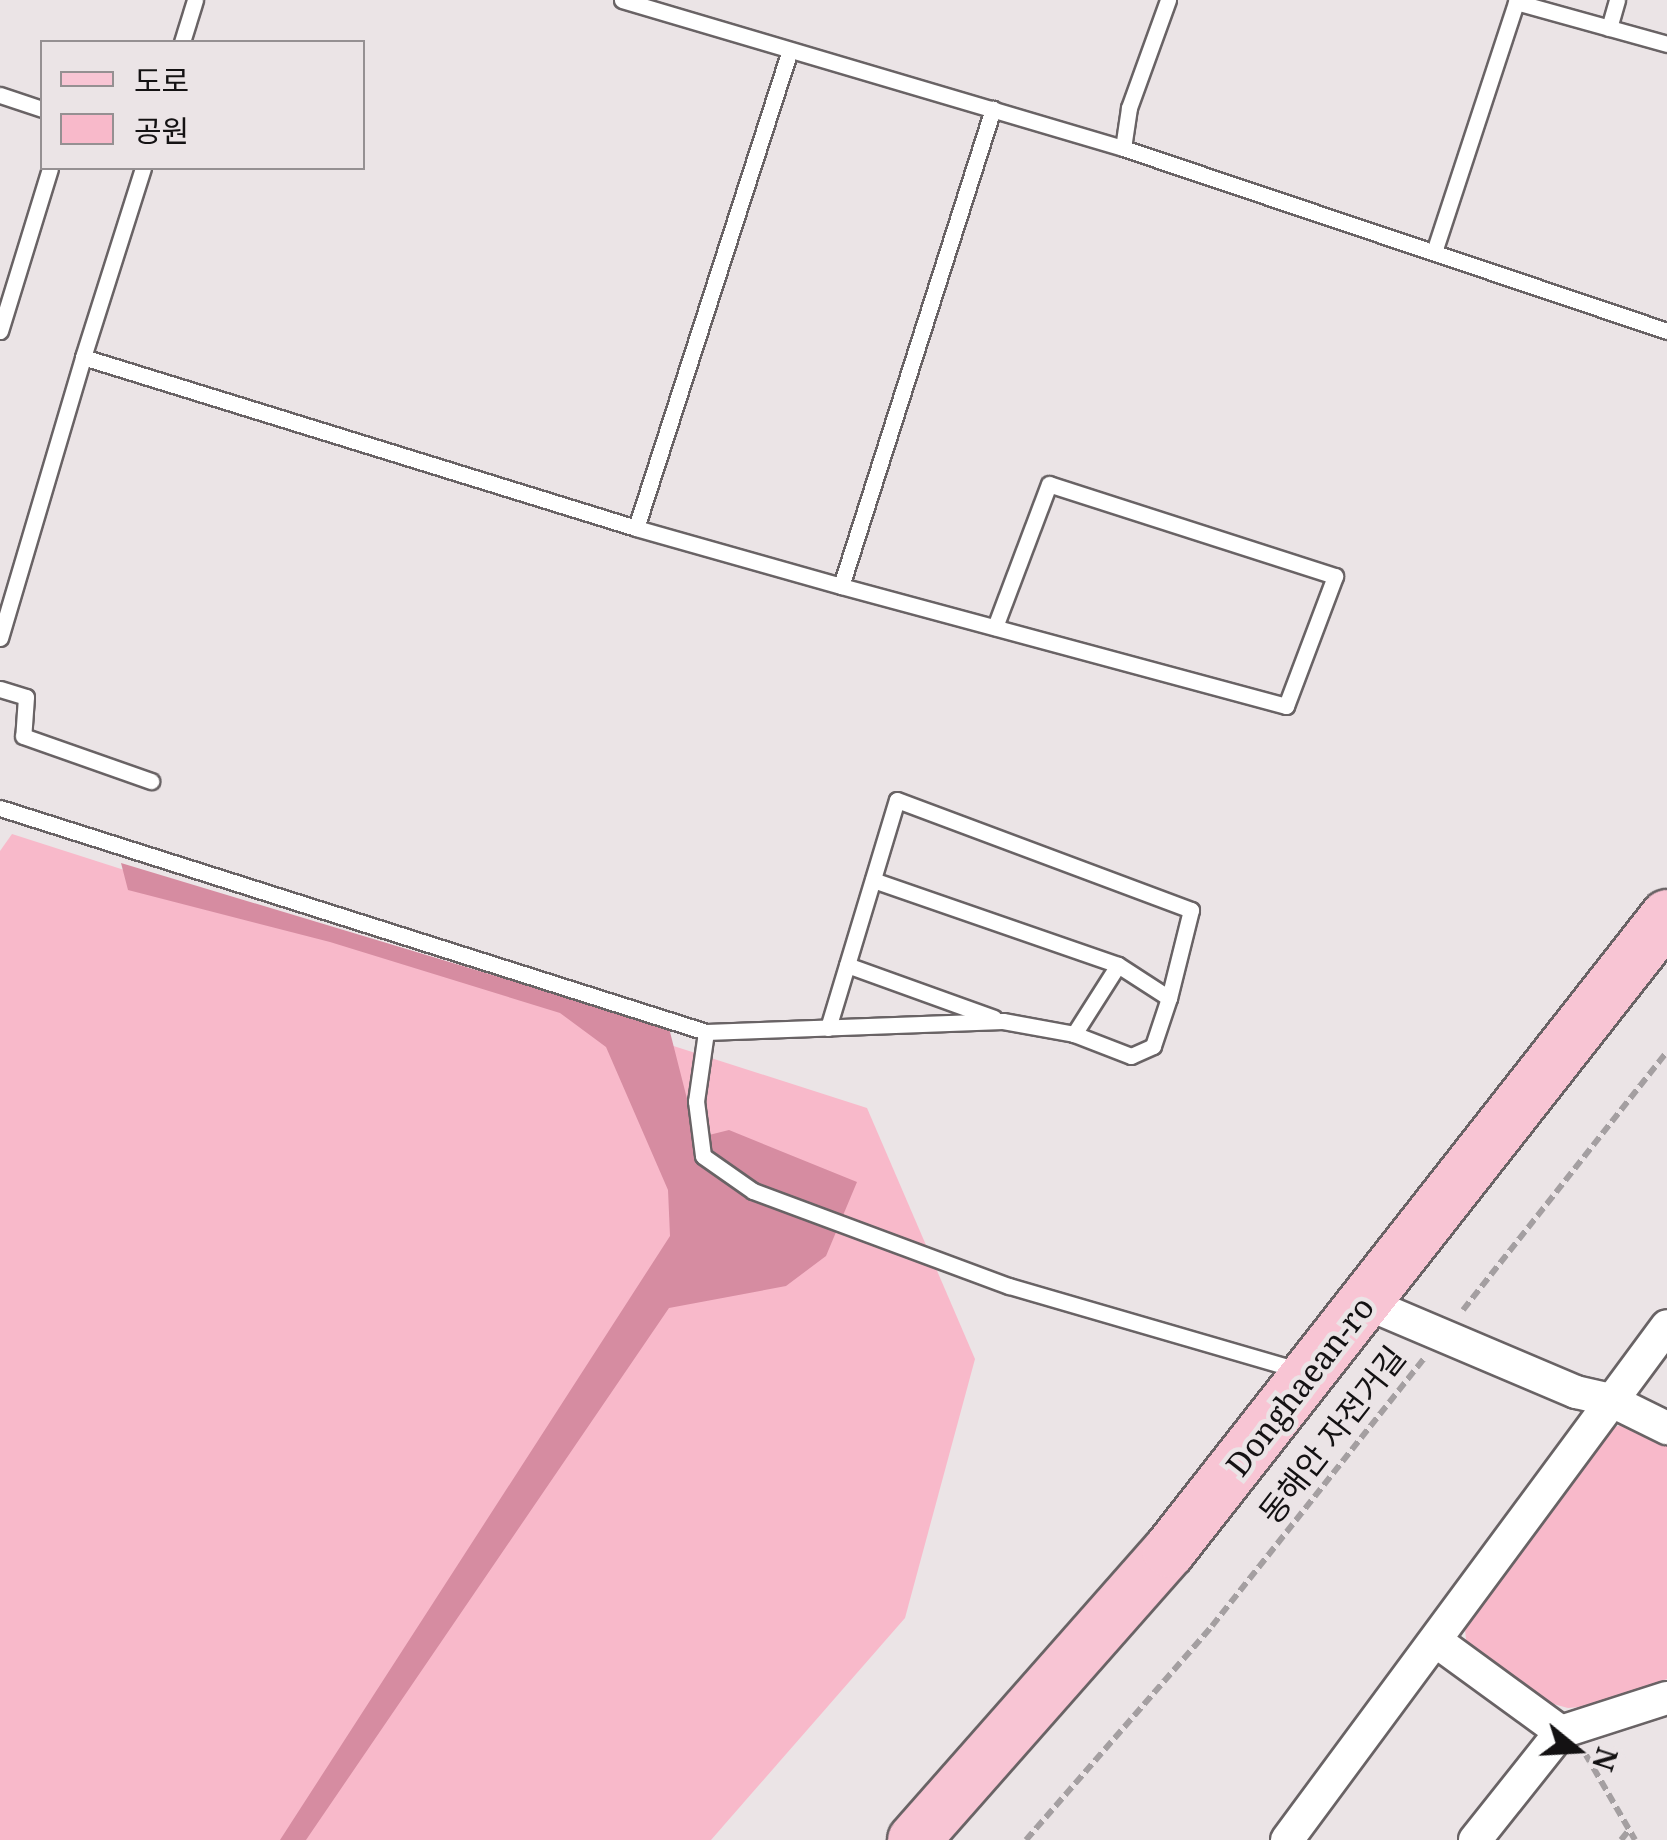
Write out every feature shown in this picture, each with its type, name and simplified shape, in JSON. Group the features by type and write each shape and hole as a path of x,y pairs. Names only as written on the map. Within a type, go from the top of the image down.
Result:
{"main road":[{"name":"Donghaean-ro","path":"914,1840 1169,1550 1666,918"}],"street":[{"path":"1366,1304 1576,1392 1610,1400 1667,1428"},
{"path":"1287,1840 1667,1326"},
{"path":"1436,1641 1566,1730"},
{"path":"1475,1840 1566,1730 1667,1698"}],"lane":[{"path":"183,40 195,0"},
{"path":"622,0 1124,148 1434,249 1667,331"},
{"path":"1124,148 1129,108 1168,0"},
{"path":"1609,28 1617,0"},
{"path":"1434,249 1516,1 1667,44"},
{"path":"636,528 790,50"},
{"path":"0,95 40,108"},
{"path":"841,586 992,109"},
{"path":"0,331 49,170"},
{"path":"0,638 141,170"},
{"path":"83,358 636,528 994,628 1286,706 1336,576 1049,484 994,628"},
{"path":"0,689 26,697 23,736 151,781"},
{"path":"828,1028 847,965 873,880 897,800 1191,910 1154,1046 1131,1056 1074,1034 1003,1021 847,965"},
{"path":"0,808 706,1032 1003,1021"},
{"path":"873,880 1118,965 1169,998"},
{"path":"1074,1034 1118,965"},
{"path":"706,1032 696,1100 703,1156 753,1192 1009,1286 1309,1374"}],"path":[{"name":"동해안 자전거길","path":"1026,1840 1212,1626 1667,1052"},
{"path":"1566,1730 1635,1840"},
{"path":"1621,1840 1629,1830"}],"green space":[{"path":"12,834 867,1108 975,1359 905,1618 711,1840 0,1840 0,851"},
{"path":"1629,1422 1667,1440 1667,1679 1592,1706 1568,1708 1542,1701 1467,1648 1465,1630 1606,1430"}],"shaded area":[{"path":"121,863 669,1028 697,1138 729,1130 857,1182 826,1256 786,1286 669,1308 306,1840 280,1840 670,1236 668,1190 606,1047 560,1013 330,942 128,890"}]}
